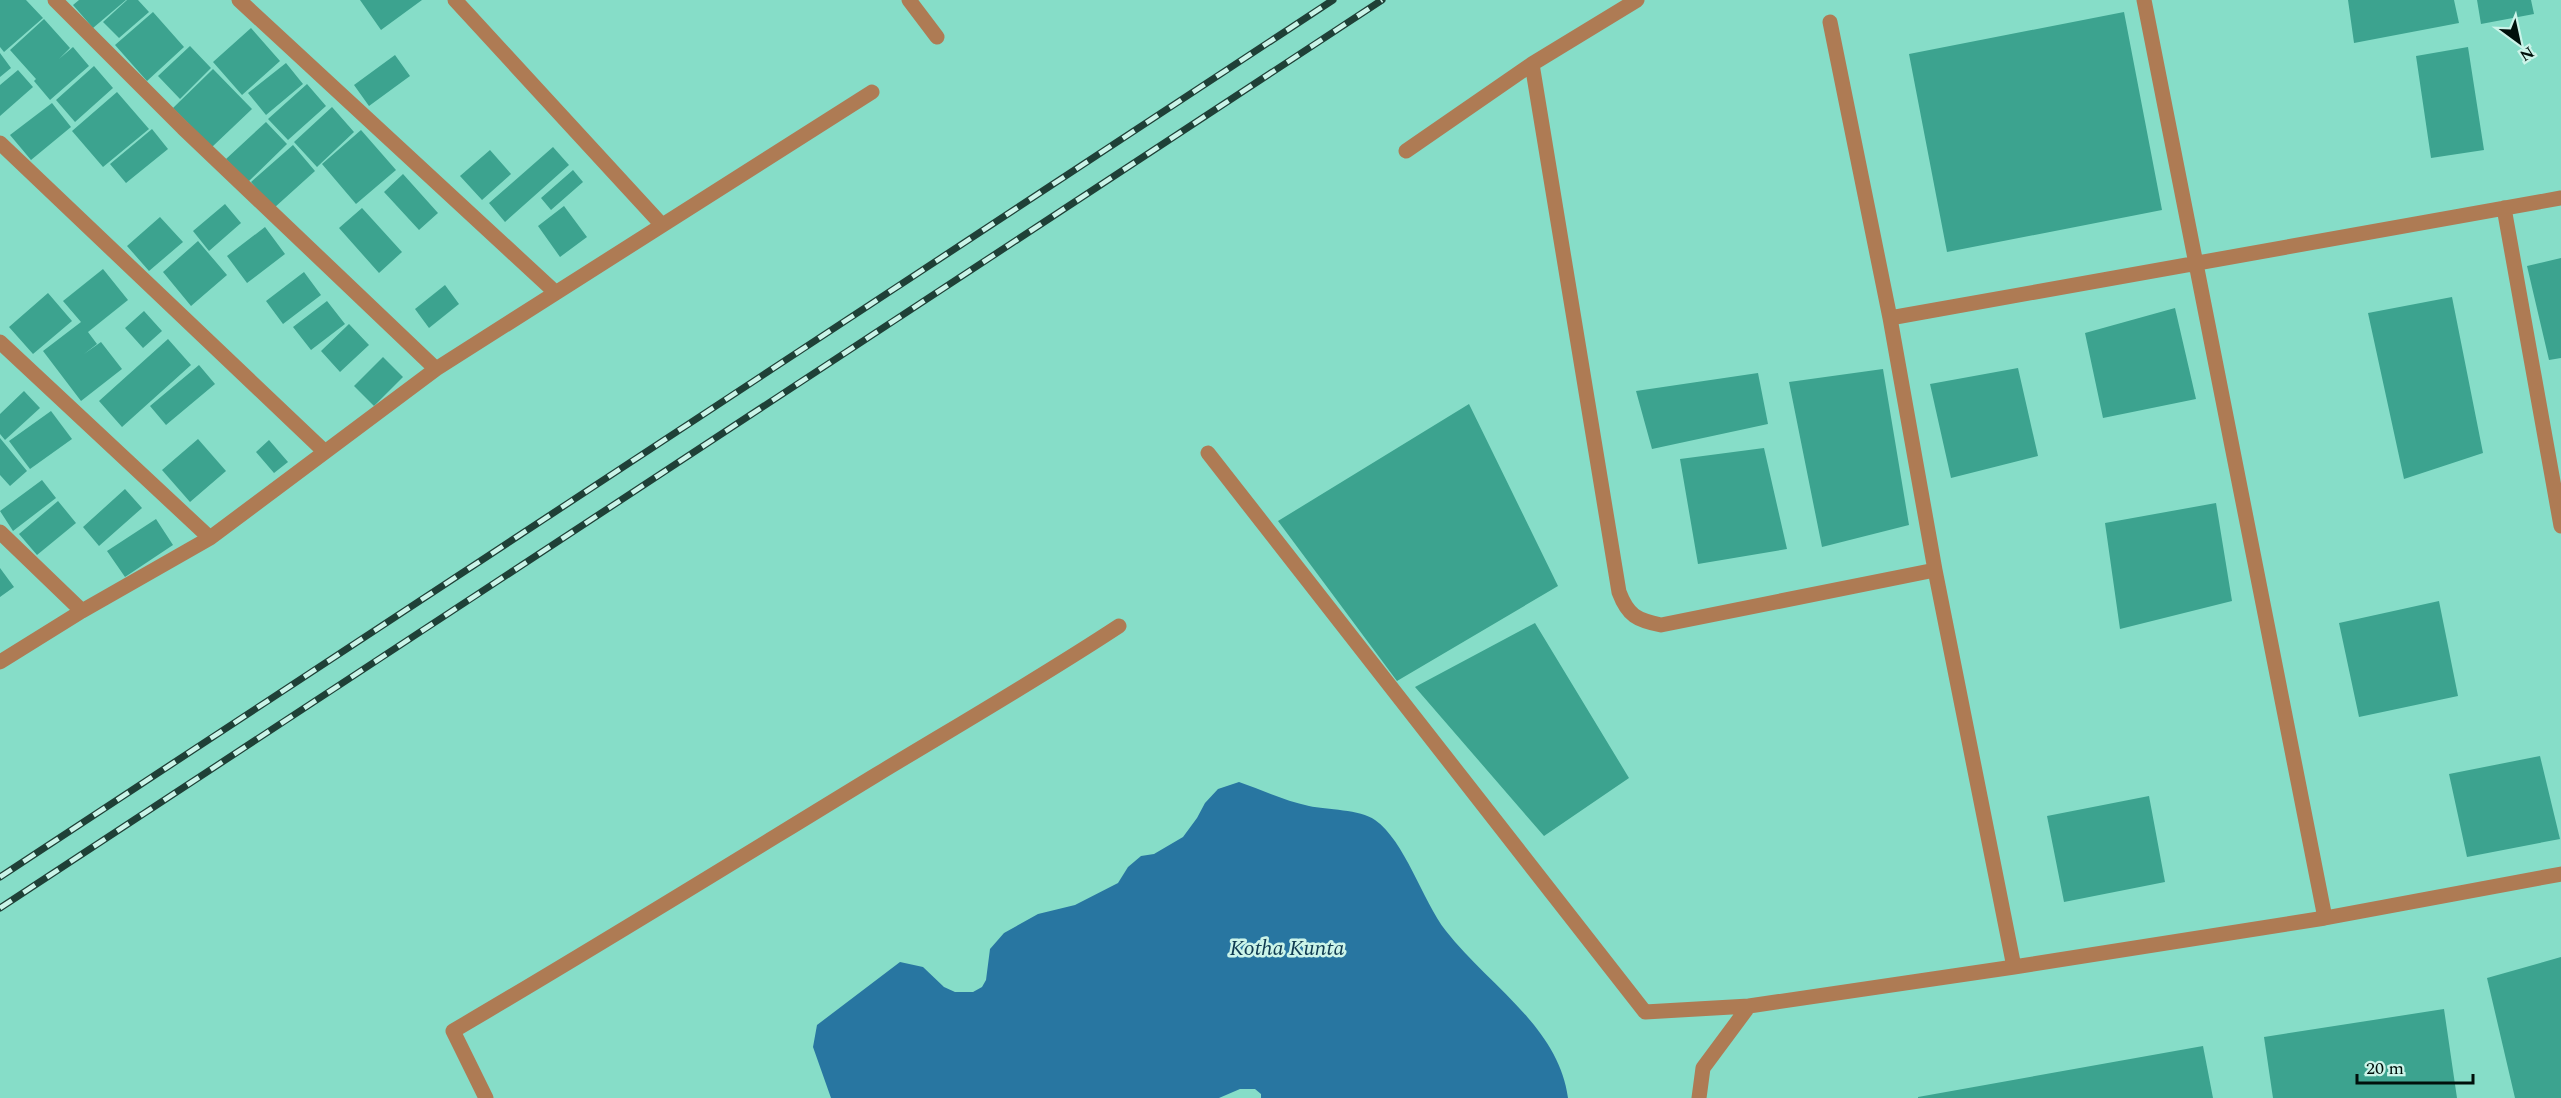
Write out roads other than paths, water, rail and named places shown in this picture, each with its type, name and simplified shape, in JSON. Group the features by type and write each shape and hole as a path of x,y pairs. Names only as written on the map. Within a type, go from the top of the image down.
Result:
{"street":[{"path":"55,0 183,128 436,369"},
{"path":"239,0 555,292"},
{"path":"455,0 662,225"},
{"path":"909,0 937,37"},
{"path":"1406,151 1532,64 1637,0"},
{"path":"2144,0 2325,918"},
{"path":"1830,22 1890,318 1935,570 2014,967"},
{"path":"1532,64 1619,592 1626,609 1642,621 1661,626 1935,570"},
{"path":"0,662 82,611 210,538 436,369 872,92"},
{"path":"0,143 325,452"},
{"path":"1890,318 2561,198"},
{"path":"2504,208 2561,526"},
{"path":"0,342 210,538"},
{"path":"1208,453 1645,1012 1749,1006 2014,967 2325,918 2561,874"},
{"path":"0,532 82,611"},
{"path":"486,1098 453,1031 626,930 886,769 1052,670 1119,626"},
{"path":"1699,1098 1703,1068 1749,1006"}],"water":[{"name":"Kotha Kunta","path":"1239,782 1300,804 1369,816 1386,830 1404,856 1446,931 1519,1008 1551,1049 1562,1073 1568,1098 1261,1098 1261,1094 1255,1089 1240,1089 1219,1098 831,1098 813,1047 817,1025 900,962 923,967 944,987 955,992 973,992 982,987 986,980 990,949 1004,933 1038,914 1075,905 1118,883 1128,867 1141,856 1154,854 1183,837 1205,803 1218,789"}],"railway":[{"path":"0,877 1333,0"},
{"path":"0,908 1382,0"}]}
